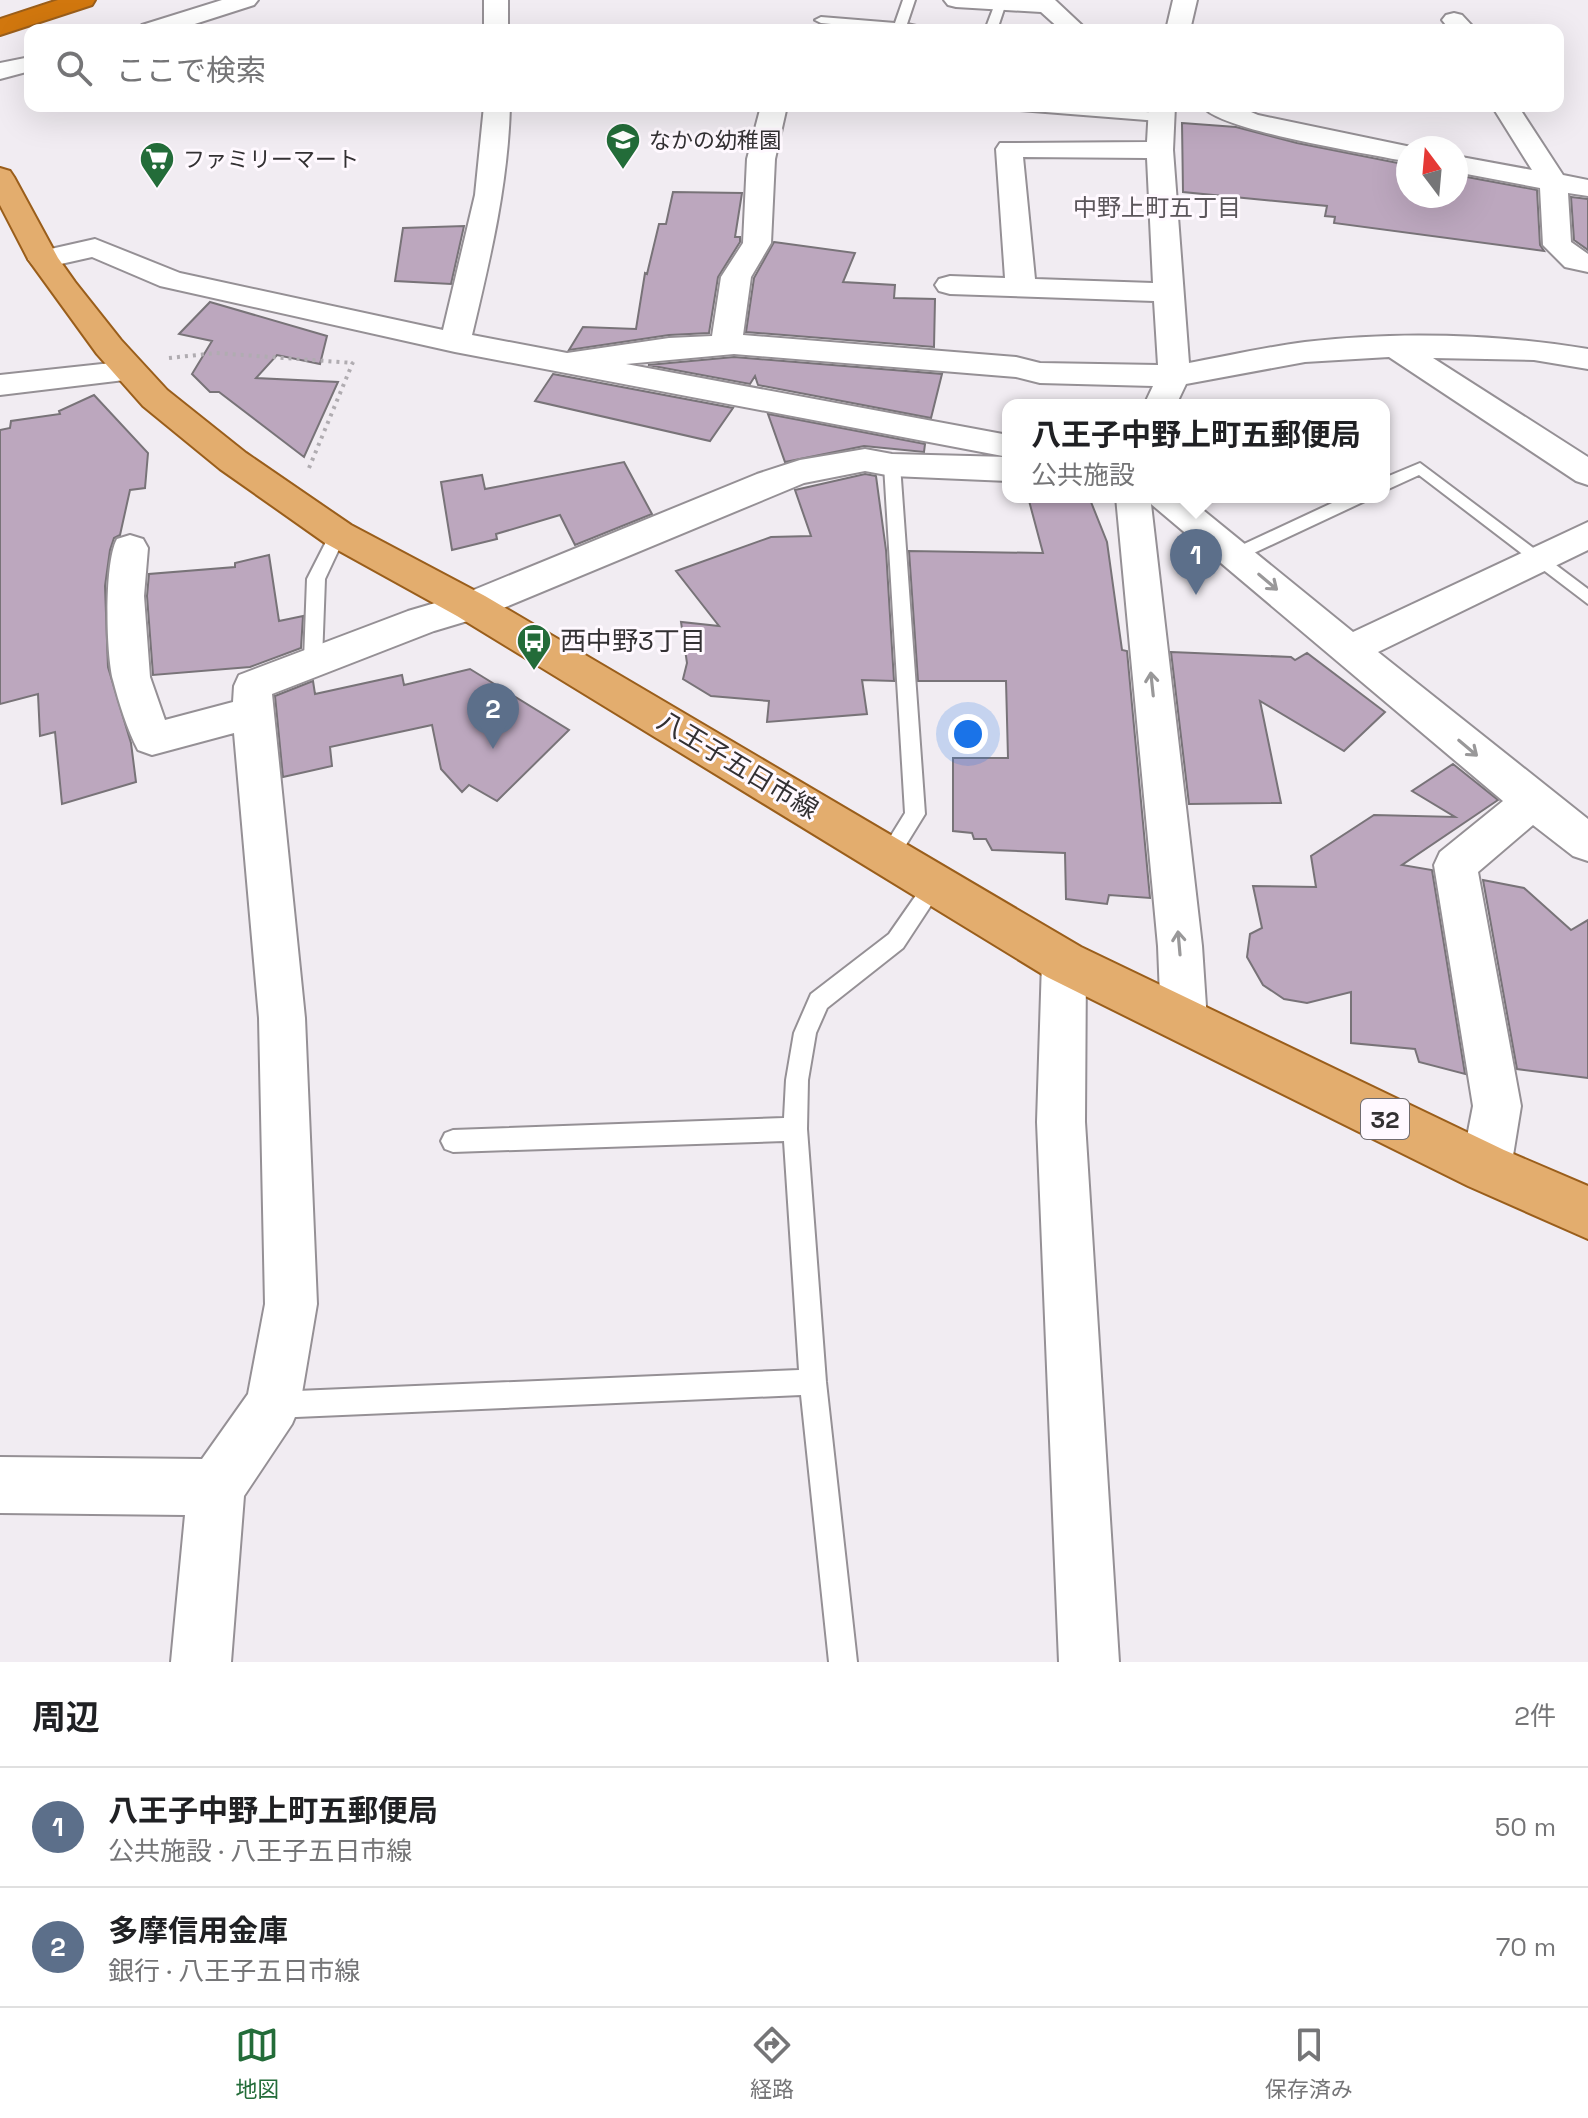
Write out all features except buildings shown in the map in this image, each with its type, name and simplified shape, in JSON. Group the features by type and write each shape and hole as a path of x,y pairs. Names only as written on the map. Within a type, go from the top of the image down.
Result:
{"highway":[{"path":"0,6 17,0"},
{"path":"0,27 83,0"}],"main road":[{"name":"八王子五日市線","path":"0,177 43,259 130,371 174,416 338,534 471,606 1064,962 1486,1168 1588,1213"}],"street":[{"path":"170,24 246,0"},
{"path":"496,0 496,24"},
{"path":"956,0 1046,2 1069,24"},
{"path":"1179,24 1185,0"},
{"path":"0,71 24,65"},
{"path":"455,342 478,246 492,162 496,112"},
{"path":"726,345 736,277 757,243 761,159 773,112"},
{"path":"1161,112 1160,150 1174,376 1163,399"},
{"path":"1229,112 1251,121 1396,151"},
{"path":"1509,112 1554,182 1557,245 1575,261 1588,263"},
{"path":"1021,288 1009,149 1160,150"},
{"path":"1468,166 1588,188"},
{"path":"43,259 95,248 171,280 455,342 1002,445"},
{"path":"950,285 1168,293"},
{"path":"567,363 669,348 726,345 1016,367 1040,373 1174,376 1305,352 1395,347 1534,350 1588,359"},
{"path":"1395,347 1588,473"},
{"path":"0,385 130,371"},
{"path":"201,1662 216,1487 273,1405 291,1304 282,1018 252,713 253,686 313,660 471,606 769,482 800,472 865,460 892,465 1002,469"},
{"path":"1134,503 1180,946 1184,1021"},
{"path":"1171,503 1532,801 1588,843"},
{"path":"1349,650 1588,535"},
{"path":"130,548 126,596 131,677 152,739 252,713"},
{"path":"1486,1168 1497,1106 1455,865 1532,801"},
{"path":"1064,962 1061,1122 1089,1662"},
{"path":"0,1485 216,1487"}],"lane":[{"path":"901,24 909,0"},
{"path":"993,24 1000,3"},
{"path":"821,20 866,24"},
{"path":"889,855 915,814 892,465"},
{"path":"1390,482 1420,468 1588,598"},
{"path":"1235,555 1346,503"},
{"path":"313,660 316,579 338,534"},
{"path":"843,1662 813,1382 795,1129 797,1080 805,1033 819,1001 896,941 935,884"},
{"path":"453,1141 795,1129"},
{"path":"273,1405 813,1382"}],"path":[{"path":"293,501 373,322"},
{"path":"130,371 173,357 216,353 353,363"}],"place":[{"name":"なかの幼稚園","path":"623,171"},
{"name":"ファミリーマート","path":"157,190"},
{"name":"八王子中野上町五郵便局","path":"1196,595"},
{"name":"西中野3丁目","path":"534,672"},
{"name":"多摩信用金庫","path":"493,749"}],"district":[{"name":"中野上町五丁目","path":"1157,207"}]}
